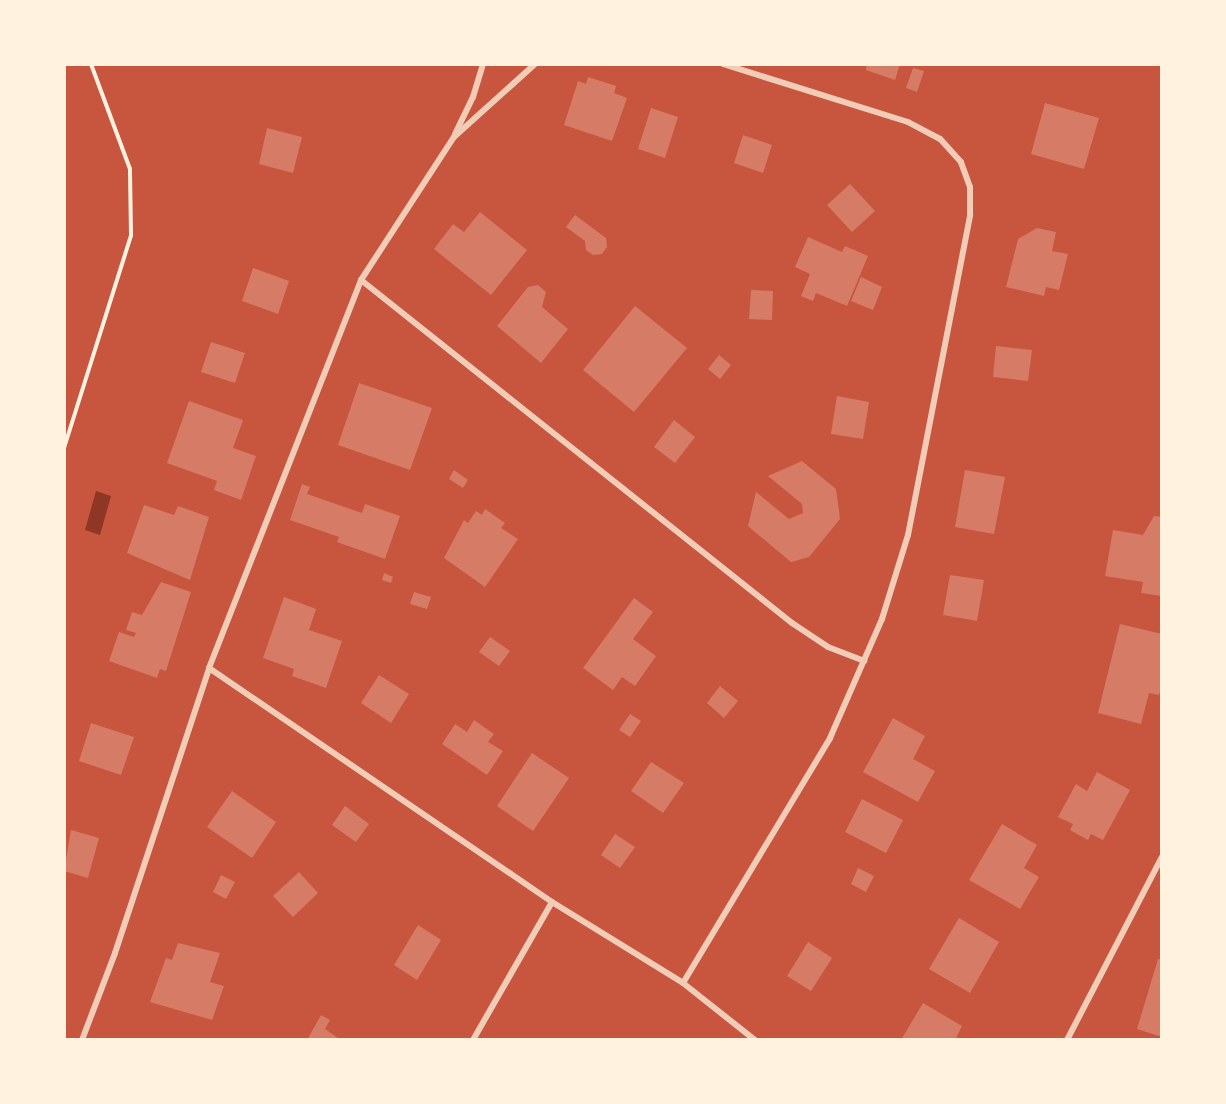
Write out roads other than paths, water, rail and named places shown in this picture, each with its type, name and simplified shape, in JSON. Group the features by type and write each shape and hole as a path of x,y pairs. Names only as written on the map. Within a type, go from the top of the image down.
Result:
{"street":[{"path":"82,1040 115,953 209,668 361,280 454,137 473,97 483,64"},
{"path":"454,137 535,64"},
{"path":"683,983 830,738 899,573 970,215 970,187 961,162 940,139 909,122 723,64"},
{"path":"361,280 792,623 828,646 864,661"},
{"path":"209,668 552,902 683,983 755,1040"},
{"path":"1067,1040 1159,870 1161,857"},
{"path":"473,1040 552,902"}]}
